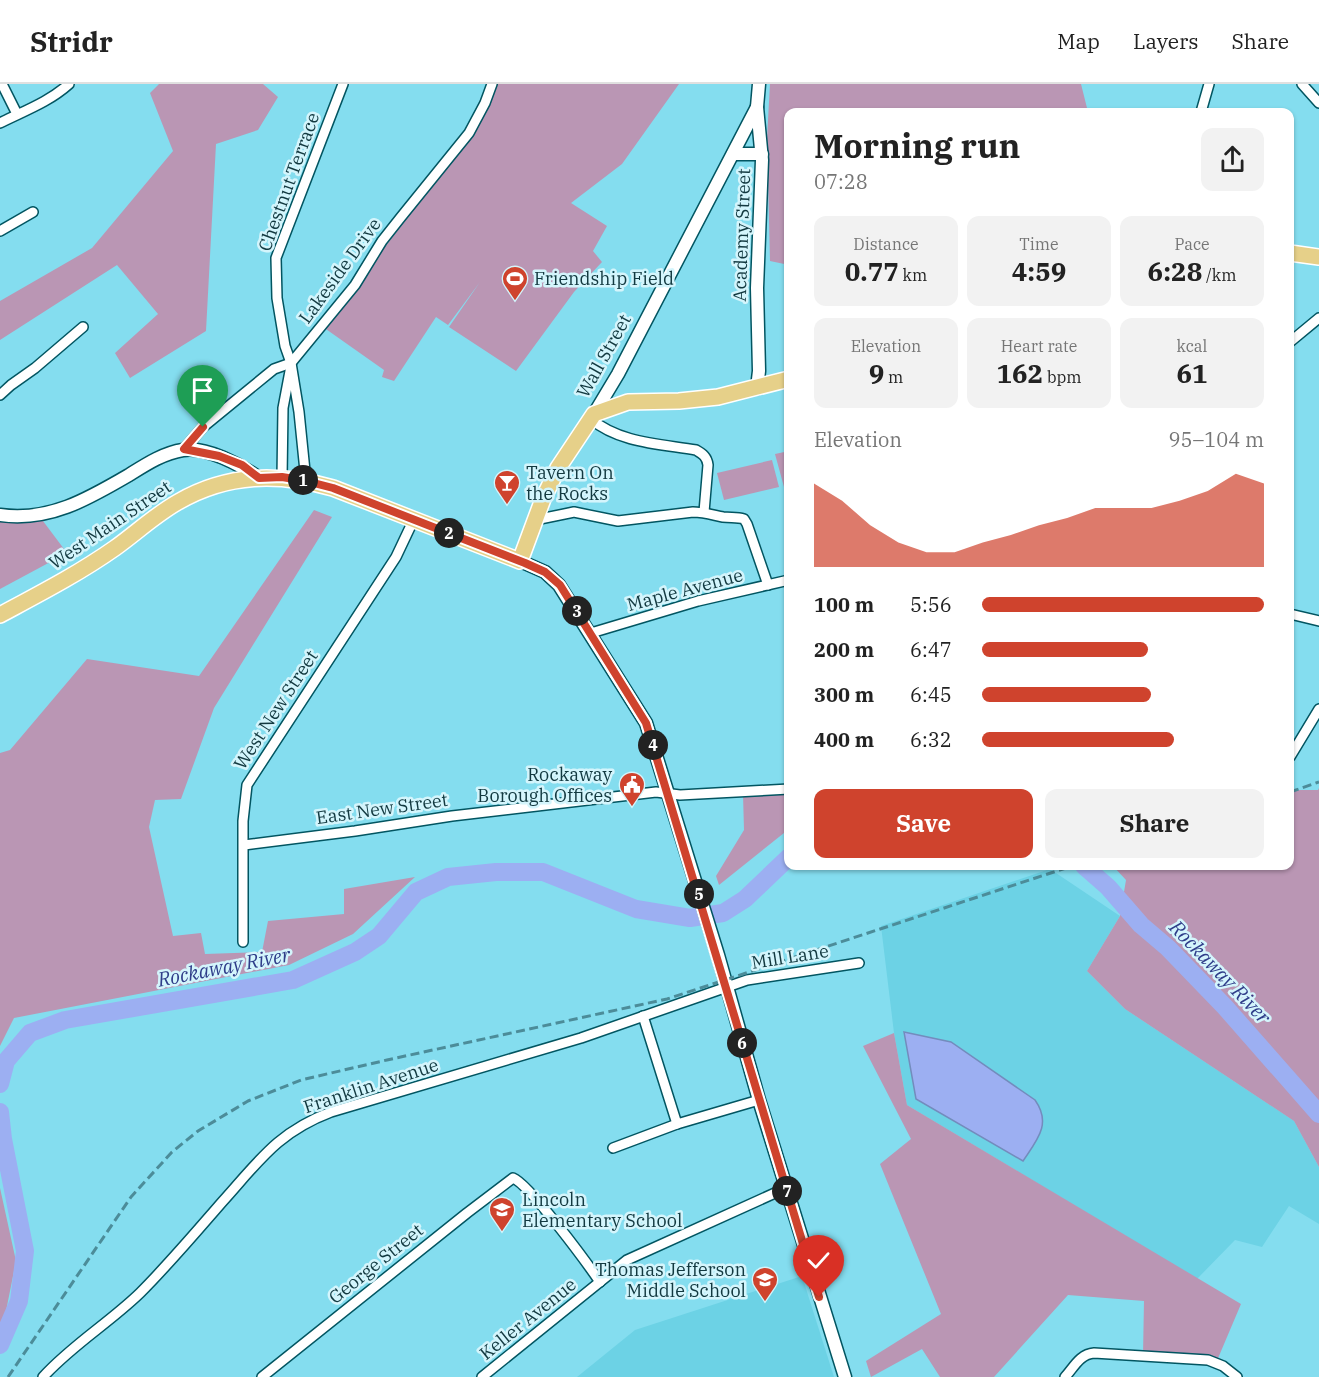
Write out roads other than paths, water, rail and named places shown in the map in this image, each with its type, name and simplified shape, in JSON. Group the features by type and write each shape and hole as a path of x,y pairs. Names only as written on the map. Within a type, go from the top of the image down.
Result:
{"main road":[{"path":"1294,254 1319,257"},
{"path":"592,416 628,402 679,401 718,397 784,380"},
{"name":"Wall Street","path":"520,561 543,499 558,468 592,416"},
{"name":"West Main Street","path":"0,615 89,565 177,503 213,486 259,478 282,477 306,481 351,494 520,561"}],"street":[{"path":"2,84 17,114"},
{"path":"0,123 40,105 69,84"},
{"name":"Chestnut Terrace","path":"306,481 299,412 277,298 276,258 343,84"},
{"name":"Lakeside Drive","path":"184,449 203,427 274,369 291,363 355,285 395,225 469,134 492,84"},
{"name":"Academy Street","path":"757,388 759,359 757,288 762,154 758,107 759,84"},
{"path":"1203,108 1209,84"},
{"path":"1302,84 1319,103"},
{"name":"Wall Street","path":"592,416 611,386 758,107"},
{"path":"733,154 762,154"},
{"path":"0,231 33,212"},
{"path":"1294,339 1319,318"},
{"path":"0,396 11,384 50,355 82,327"},
{"name":"Chestnut Terrace","path":"282,477 283,408 291,363"},
{"path":"611,386 628,402"},
{"path":"592,416 600,426 625,437 702,453 708,459 704,512"},
{"path":"0,515 24,517 53,513 82,501 146,464 184,449 219,456 242,465 259,478"},
{"path":"535,520 574,512 618,521 693,512 744,519 768,585"},
{"name":"West New Street","path":"243,942 243,821 247,785 396,557 414,519"},
{"path":"520,561 553,577 591,633 646,723 845,1377"},
{"name":"Maple Avenue","path":"591,633 698,601 784,581"},
{"path":"1294,615 1319,621"},
{"path":"1294,750 1319,709"},
{"name":"East New Street","path":"244,844 656,792 680,795 784,789"},
{"name":"Mill Lane","path":"726,987 747,980 859,963"},
{"name":"Franklin Avenue","path":"43,1377 65,1354 135,1298 224,1201 257,1161 274,1144 301,1126 331,1112 581,1038 726,987"},
{"path":"643,1016 677,1124"},
{"path":"613,1148 677,1124 759,1100"},
{"name":"George Street","path":"262,1377 513,1178 520,1181 534,1197 600,1281"},
{"name":"Keller Avenue","path":"482,1377 627,1260 786,1188"},
{"path":"1065,1377 1081,1358 1094,1353 1208,1360 1223,1366 1237,1377"}],"waterway":[{"name":"Rockaway River","path":"0,1084 6,1061 30,1033 65,1020 293,980 355,952 379,936 416,892 448,877 496,872 543,872 636,909 690,918 723,913 745,899 784,862"},
{"name":"Rockaway River","path":"1089,870 1225,1007 1319,1114"},
{"name":"Rockaway River","path":"0,1112 3,1139 25,1251 19,1301 0,1345"}],"railway":[{"path":"1294,791 1319,782"},
{"path":"8,1377 131,1197 172,1152 198,1131 248,1101 301,1080 667,999 1060,870"}],"place":[{"name":"Friendship Field","path":"515,302"},
{"name":"Tavern On the Rocks","path":"507,506"},
{"name":"Rockaway Borough Offices","path":"632,808"},
{"name":"Lincoln Elementary School","path":"502,1233"},
{"name":"Thomas Jefferson Middle School","path":"765,1303"}]}
